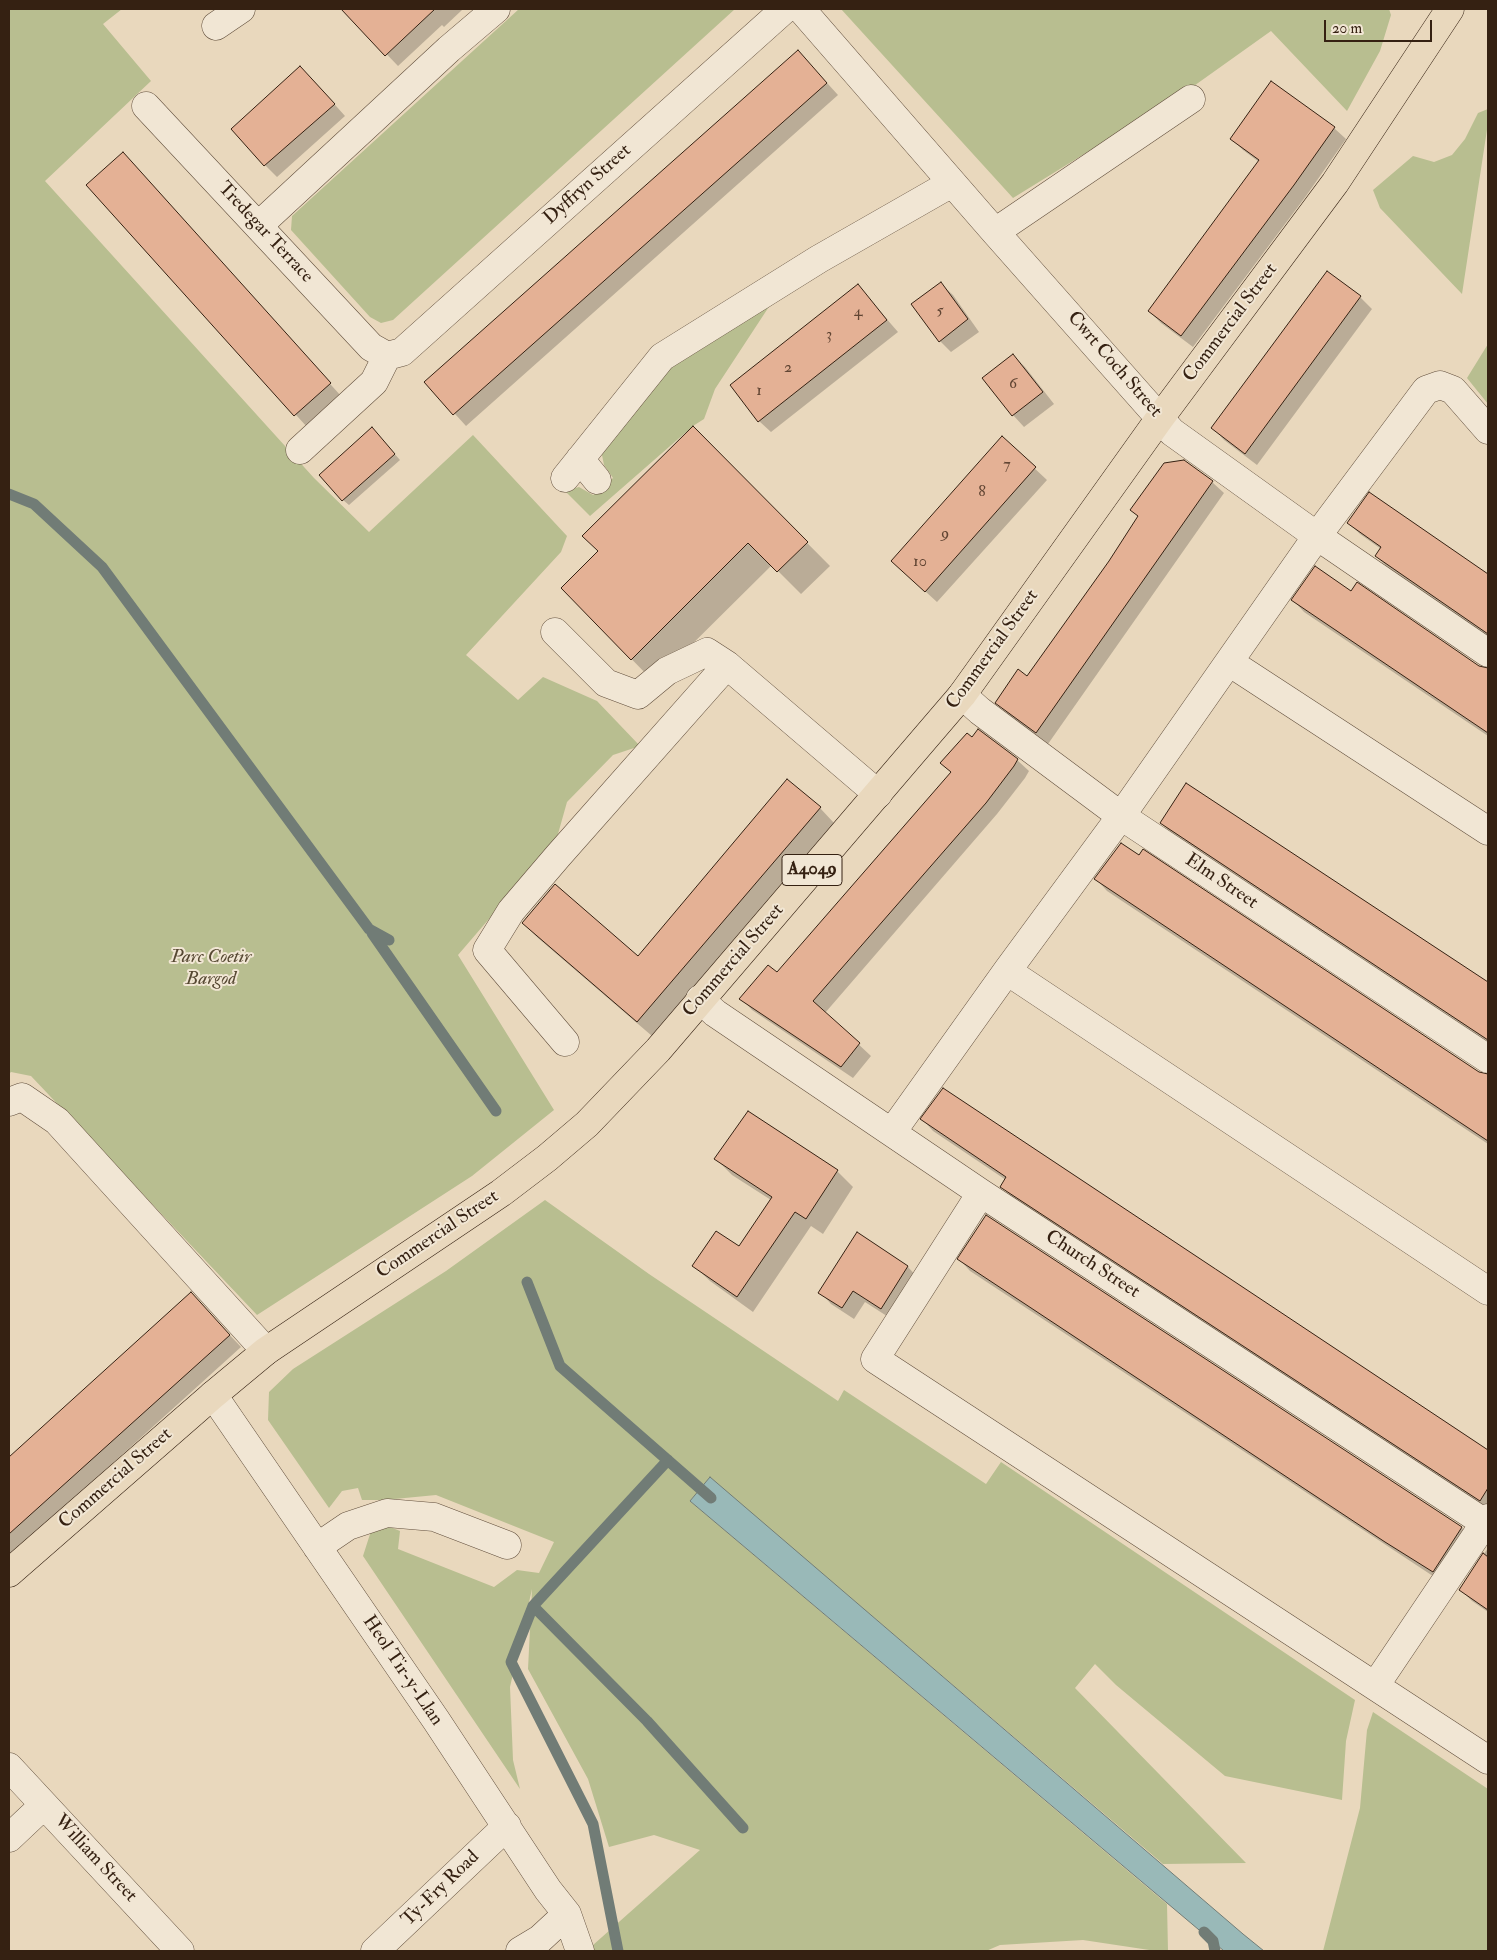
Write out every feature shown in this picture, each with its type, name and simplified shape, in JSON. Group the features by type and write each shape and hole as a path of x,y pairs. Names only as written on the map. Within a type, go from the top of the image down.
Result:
{"main road":[{"name":"Commercial Street","path":"9,1574 213,1395 266,1351 501,1193 547,1158 587,1124 658,1050 962,695 1160,418 1336,183 1450,9"}],"street":[{"path":"216,26 241,9"},
{"path":"258,226 449,49 496,9"},
{"name":"Dyffryn Street","path":"387,356 402,352 785,9"},
{"name":"Cwrt Coch Street","path":"801,9 1172,432 1317,536 1488,653"},
{"path":"995,232 1191,100"},
{"name":"Tredegar Terrace","path":"146,106 371,347 387,356"},
{"path":"597,480 572,469 662,357 820,259 952,183"},
{"path":"300,450 374,382 387,356"},
{"path":"892,1132 1006,971 1120,816 1317,536 1426,390 1440,384 1453,390 1488,430"},
{"path":"555,632 606,683 638,695 667,671 707,652 727,665 878,794"},
{"path":"1229,662 1488,831"},
{"path":"564,1042 487,950 516,904 727,665"},
{"name":"Elm Street","path":"962,695 980,711 1120,816 1488,1059"},
{"path":"1006,971 1488,1291"},
{"name":"Church Street","path":"700,1000 714,1012 982,1193 1487,1522"},
{"path":"9,1102 22,1097 57,1121 266,1351"},
{"path":"982,1193 875,1359 1488,1760"},
{"name":"Heol Tir-y-Llan","path":"213,1395 507,1826 548,1890 567,1914 580,1951"},
{"path":"317,1547 348,1526 387,1513 434,1517 506,1545"},
{"path":"1375,1686 1487,1522"},
{"name":"William Street","path":"9,1767 180,1951"},
{"path":"9,1838 44,1805"},
{"name":"Ty-Fry Road","path":"376,1951 507,1826"},
{"path":"520,1951 540,1939 567,1914"}],"green space":[{"name":"Parc Coetir Bargod","path":"9,9 122,9 103,24 151,81 45,181 314,478 369,532 473,435 567,536 561,552 466,655 518,700 543,677 597,701 640,746 613,755 567,802 556,841 458,955 554,1110 472,1176 257,1315 31,1076 11,1072 9,1074"},
{"path":"519,9 735,9 393,320 381,323 370,317 291,230 292,216"},
{"path":"841,9 1389,9 1391,15 1380,51 1347,111 1271,31 1191,88 1013,198"},
{"path":"1488,109 1488,123 1462,294 1380,208 1373,190 1413,156 1434,162 1452,155 1465,139 1478,113"},
{"path":"774,299 715,389 704,419 693,426 590,516 565,491 579,487 593,495 613,478 604,465 601,450 668,368"},
{"path":"1488,344 1488,404 1467,378"},
{"path":"545,1200 649,1274 838,1401 844,1390 986,1484 1001,1462 1355,1700 1346,1741 1342,1800 1225,1776 1116,1685 1095,1664 1075,1688 1246,1863 1163,1864 710,1478 690,1501 1167,1904 1168,1951 1156,1951 1083,1940 1000,1945 986,1951 594,1951 593,1945 700,1850 654,1835 609,1847 588,1779 528,1669 532,1589 510,1687 513,1760 520,1789 363,1556 371,1531 385,1525 400,1531 398,1549 494,1587 517,1570 539,1573 554,1542 436,1495 362,1500 358,1488 342,1491 329,1508 268,1420 269,1392 293,1369 446,1271"},
{"path":"1373,1712 1488,1789 1488,1951 1323,1951 1360,1808 1367,1730"}],"water":[{"path":"710,1477 1264,1951 1224,1951 690,1501"}],"building":[{"path":"341,9 435,9 385,56"},
{"path":"798,50 827,83 453,415 424,382"},
{"path":"300,66 335,104 264,166 231,129"},
{"path":"1271,81 1335,127 1181,336 1148,311 1259,160 1230,139"},
{"path":"123,152 331,383 294,416 86,185"},
{"path":"1327,271 1361,296 1245,454 1211,428"},
{"path":"941,282 968,319 939,342 911,304"},
{"path":"858,284 887,320 758,422 730,385"},
{"path":"1013,354 1043,392 1012,416 982,378"},
{"path":"693,426 808,542 777,572 748,543 631,660 561,588 598,551 582,536"},
{"path":"372,427 395,454 342,501 319,475"},
{"path":"1002,436 1036,467 925,592 891,561"},
{"path":"1184,460 1213,481 1036,733 995,703 1018,669 1027,676 1109,561 1138,516 1130,510 1164,463"},
{"path":"1369,492 1488,574 1488,634 1375,556 1381,547 1347,523"},
{"path":"1315,566 1351,591 1357,582 1479,666 1488,668 1488,733 1291,600"},
{"path":"978,729 1018,759 1014,766 986,803 813,1001 860,1043 841,1067 739,999 768,965 777,972 951,772 940,763 967,733 972,737"},
{"path":"787,779 821,807 637,1022 522,923 555,884 638,956"},
{"path":"1186,783 1488,982 1488,1040 1160,823"},
{"path":"1121,843 1139,855 1143,849 1479,1072 1488,1074 1488,1141 1094,879"},
{"path":"943,1088 1488,1450 1488,1488 1480,1501 1000,1187 1006,1177 920,1119"},
{"path":"748,1111 838,1170 806,1219 795,1212 737,1297 692,1266 716,1231 739,1246 772,1197 714,1159"},
{"path":"986,1215 1462,1527 1433,1572 957,1259"},
{"path":"857,1232 908,1266 881,1309 853,1291 842,1308 818,1293"},
{"path":"191,1292 230,1335 9,1534 9,1457"},
{"path":"1483,1553 1488,1557 1488,1610 1459,1590"}],"waterway":[{"path":"9,494 34,504 102,567 369,929 389,940"},
{"path":"372,933 496,1111"},
{"path":"527,1282 560,1366 711,1498"},
{"path":"618,1951 593,1824 511,1662 533,1606 668,1460"},
{"path":"533,1606 647,1721 743,1828"},
{"path":"1204,1932 1213,1941 1215,1951"}]}
